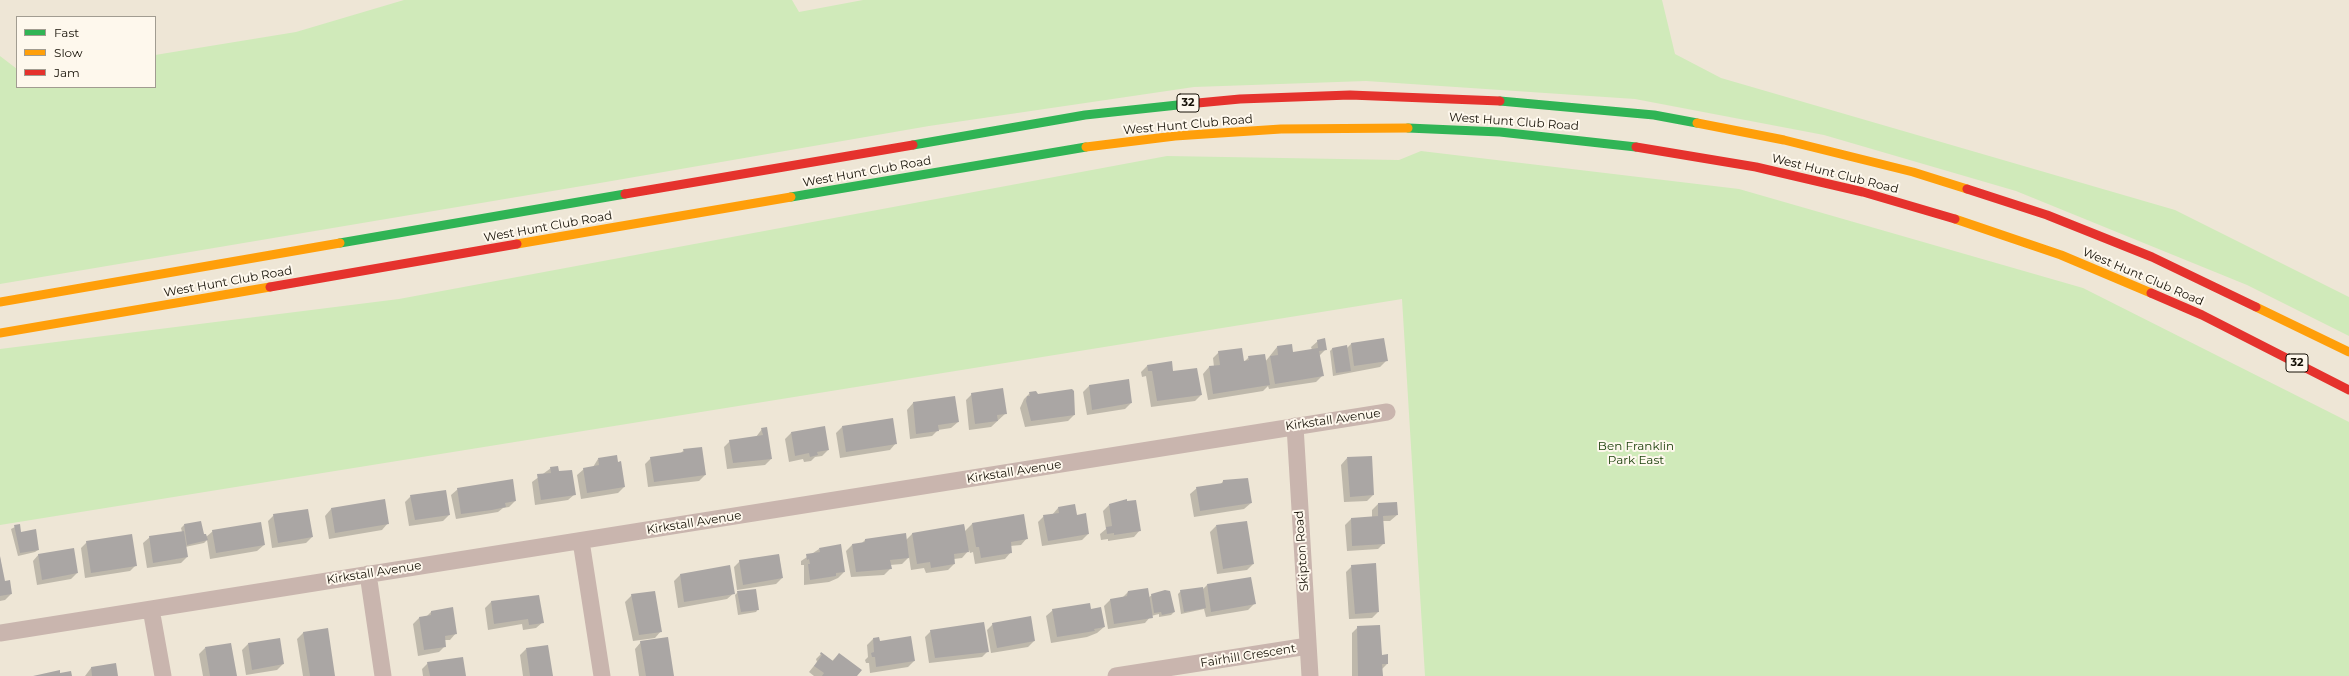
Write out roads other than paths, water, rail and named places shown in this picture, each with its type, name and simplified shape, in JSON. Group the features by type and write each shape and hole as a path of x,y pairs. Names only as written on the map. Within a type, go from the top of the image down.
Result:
{"main road":[{"name":"West Hunt Club Road","path":"0,302 1085,115 1240,99 1350,95 1405,96 1537,103 1654,115 1784,140 1913,172 2047,215 2152,257 2349,352"},
{"name":"West Hunt Club Road","path":"0,333 1077,148 1175,136 1236,132 1396,128 1500,132 1654,149 1763,169 1878,196 2013,238 2113,276 2202,315 2349,390"}],"street":[{"name":"Kirkstall Avenue","path":"0,633 939,485 1387,412"},
{"name":"Skipton Road","path":"1295,426 1310,676"},
{"path":"581,541 602,676"},
{"path":"368,574 383,676"},
{"path":"151,609 163,676"},
{"name":"Fairhill Crescent","path":"1116,676 1308,646"}],"park label":[{"name":"Ben Franklin Park East","path":"1636,453"}]}
